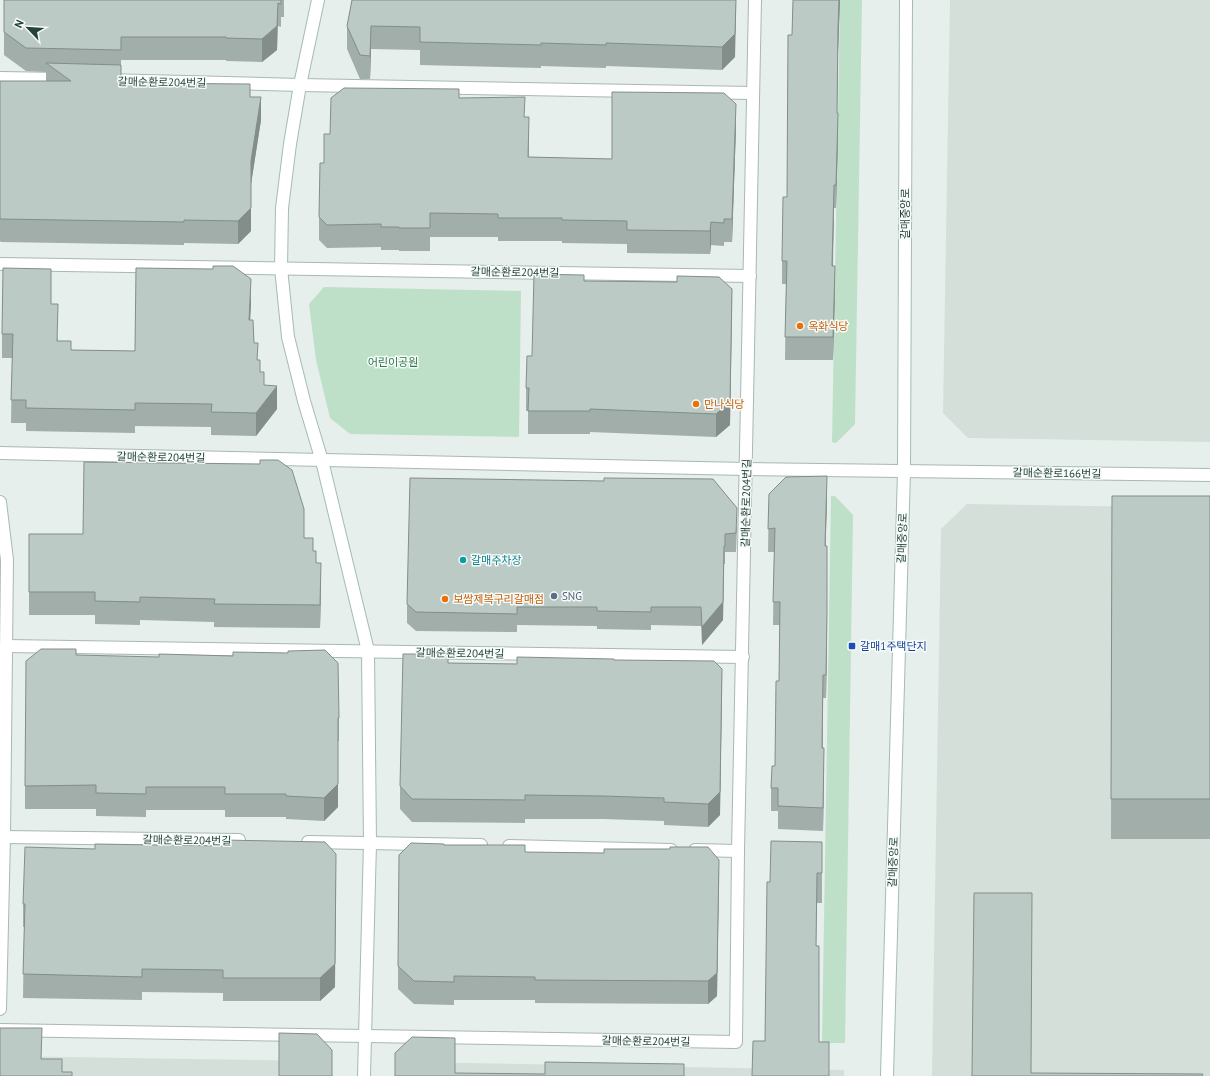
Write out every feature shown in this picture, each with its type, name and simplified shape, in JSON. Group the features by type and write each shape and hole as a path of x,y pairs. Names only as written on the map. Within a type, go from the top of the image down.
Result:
{"street":[{"path":"318,0 300,85 290,144 282,208 281,268 288,337 304,401 322,461 368,651 370,843 364,1076"},
{"name":"갈매순환로204번길","path":"0,1030 736,1042 738,851 755,0"},
{"name":"갈매중앙로","path":"887,1076 904,471 906,0"},
{"path":"0,78 71,79"},
{"name":"갈매순환로204번길","path":"95,80 752,93"},
{"name":"갈매순환로204번길","path":"0,264 750,276"},
{"name":"갈매순환로204번길","path":"0,454 746,469"},
{"name":"갈매순환로166번길","path":"746,469 1210,476"},
{"path":"0,502 7,560 4,837 0,1009"},
{"name":"갈매순환로204번길","path":"6,646 743,657"},
{"name":"갈매순환로204번길","path":"4,837 251,841"},
{"path":"298,841 738,851"}],"shaded area":[{"path":"950,0 1210,0 1210,442 968,438 943,413"},
{"path":"967,504 1210,508 1210,1076 932,1076 941,529"},
{"path":"0,1056 319,1061 334,1076 0,1076"},
{"path":"409,1062 844,1070 844,1076 395,1076"}],"green space":[{"path":"840,0 862,0 855,424 836,443 832,442"},
{"name":"어린이공원","path":"324,287 521,291 519,437 350,434 330,418 316,360 309,304"},
{"path":"831,496 835,496 853,515 845,1043 822,1043"}],"building":[{"path":"4,0 281,0 281,4 278,3 277,26 262,39 226,37 121,37 121,50 26,48 4,32"},
{"path":"352,0 736,0 735,34 722,47 606,43 606,45 541,43 541,45 420,42 420,27 371,26 370,56 360,55 347,26"},
{"path":"793,0 839,0 838,113 832,266 835,266 833,337 785,337 787,261 782,261 783,197 787,197 788,35 792,35"},
{"path":"46,63 121,65 121,83 250,84 250,97 261,97 251,161 251,208 238,221 184,220 184,222 1,219 0,81 71,81"},
{"path":"344,88 459,89 459,98 525,97 524,117 529,117 528,157 612,159 612,92 724,93 736,104 732,219 724,219 724,223 711,222 710,231 627,230 627,221 562,220 562,218 498,218 498,214 430,213 430,228 381,227 381,224 327,225 319,217 320,163 324,163 324,134 330,134 331,98"},
{"path":"213,266 233,266 251,279 249,320 253,320 254,343 258,343 257,360 260,360 260,372 264,372 264,385 277,386 256,413 211,412 212,404 135,403 135,410 26,408 26,400 11,400 13,334 2,334 3,268 51,269 51,304 58,304 57,341 71,341 71,350 135,351 136,268 213,269"},
{"path":"534,274 584,275 584,281 677,282 677,276 719,277 732,289 730,402 716,414 590,409 590,411 528,411 529,388 526,388 527,356 532,356"},
{"path":"260,460 278,460 292,470 304,509 304,538 313,538 313,551 316,551 316,563 321,563 320,605 214,604 215,599 140,597 140,602 95,601 95,592 29,592 29,534 83,534 84,462 260,464"},
{"path":"827,476 825,546 827,546 826,675 823,675 822,748 824,748 823,808 778,806 778,788 771,788 772,766 775,766 776,681 779,681 780,602 773,602 775,528 768,529 769,494 786,477"},
{"path":"410,478 604,481 604,478 713,479 737,508 736,533 725,534 723,602 702,627 701,607 651,607 651,612 597,611 597,607 517,607 517,614 416,612 407,604"},
{"path":"1112,496 1210,496 1210,799 1111,799"},
{"path":"41,649 76,649 76,655 159,657 159,654 233,656 233,652 288,653 288,651 325,650 338,663 338,784 324,798 286,796 286,794 225,794 225,787 146,787 146,794 96,793 96,785 25,786 26,661"},
{"path":"403,654 448,654 448,663 517,664 517,657 714,661 722,669 720,792 708,804 664,802 664,798 603,796 525,795 525,800 412,799 400,786"},
{"path":"223,840 325,842 336,854 335,964 320,978 223,978 223,970 142,969 142,977 23,974 25,847 95,849 95,844 223,846"},
{"path":"771,841 822,842 822,873 817,873 816,946 819,946 819,1042 829,1042 829,1076 752,1076 753,1041 765,1041 767,882 770,882"},
{"path":"411,843 444,845 525,845 525,852 604,853 604,849 670,849 670,847 708,847 719,860 717,973 708,981 535,980 535,977 454,976 454,982 414,981 398,966 399,855"},
{"path":"974,893 1032,893 1031,1073 1203,1074 1202,1076 972,1076"},
{"path":"0,1028 42,1028 41,1059 62,1059 62,1072 72,1072 72,1076 0,1076"},
{"path":"279,1033 317,1034 332,1050 332,1076 279,1076"},
{"path":"412,1037 455,1038 455,1073 545,1074 545,1062 684,1064 684,1076 395,1076 395,1053"}],"place":[{"name":"옥화식당","path":"800,326"},
{"name":"만나식당","path":"696,404"},
{"name":"갈매주차장","path":"463,560"},
{"name":"SNG","path":"554,596"},
{"name":"보쌈제복구리갈매점","path":"445,599"},
{"name":"갈매1주택단지","path":"852,646"}]}
